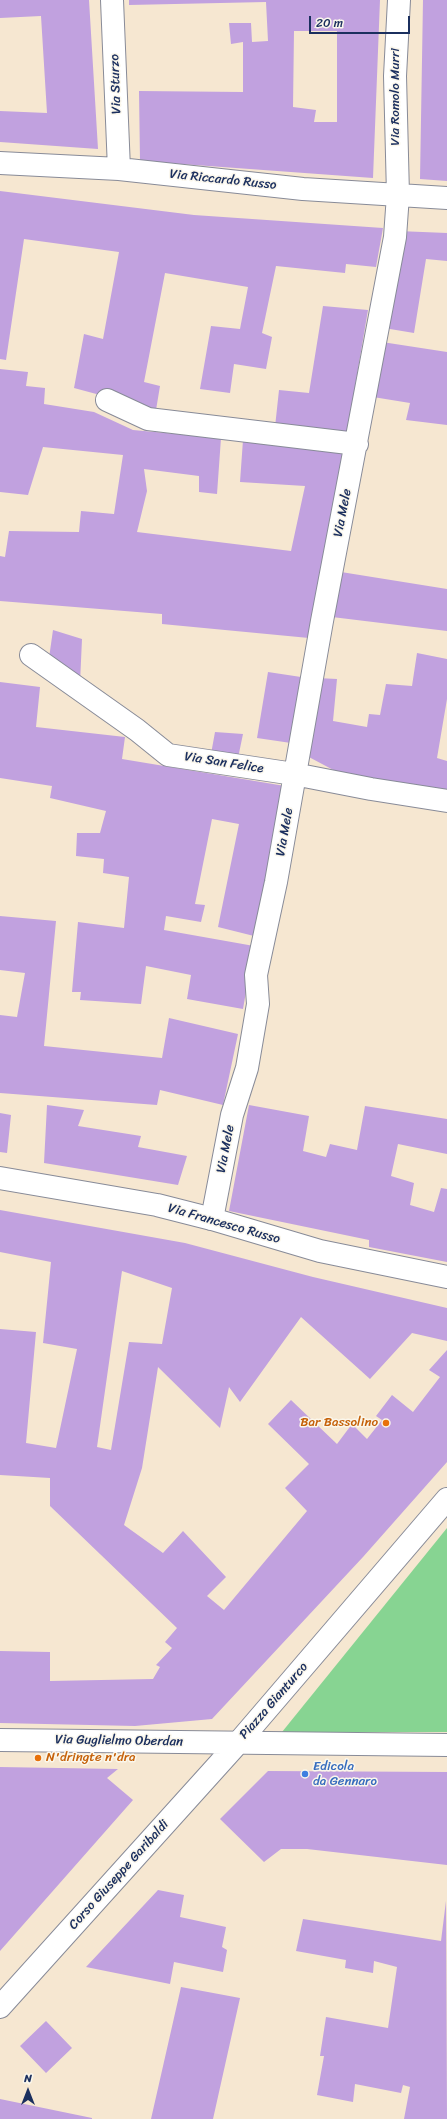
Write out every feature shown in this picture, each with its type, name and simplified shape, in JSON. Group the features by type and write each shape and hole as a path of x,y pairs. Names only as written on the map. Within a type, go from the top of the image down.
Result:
{"street":[{"name":"Via Sturzo","path":"112,0 119,169"},
{"name":"Via Romolo Murri","path":"398,194 395,76 399,0"},
{"name":"Via Riccardo Russo","path":"0,163 119,169 303,189 447,198"},
{"name":"Via Mele","path":"212,1219 232,1115 247,1068 258,1004 256,975 276,882 323,614 357,444 395,237 398,194"},
{"path":"107,400 148,419 357,444"},
{"name":"Via San Felice","path":"31,655 137,730 168,754 294,774 371,789 447,801"},
{"name":"Via Francesco Russo","path":"0,1178 157,1205 212,1219 320,1251 447,1277"},
{"name":"Piazza Gianturco","path":"238,1743 447,1499"},
{"name":"Via Guglielmo Oberdan","path":"0,1740 238,1743"},
{"name":"Piazza Gianturco","path":"238,1743 447,1746"},
{"name":"Corso Giuseppe Garibaldi","path":"0,2007 238,1743"}],"green space":[{"path":"447,1528 447,1732 282,1732"}],"building":[{"path":"0,0 89,0 98,149 0,142 0,111 47,113 41,16 0,18"},
{"path":"129,0 380,0 373,178 140,161 139,91 243,92 243,42 231,44 229,23 251,23 252,42 268,41 266,2 129,5","holes":["294,31 337,31 337,122 314,122 316,110 293,107"]},
{"path":"423,0 447,0 447,181 420,179"},
{"path":"0,191 194,215 383,228 376,267 346,264 345,273 276,266 262,333 272,337 266,369 234,364 230,393 200,389 211,326 240,329 248,287 165,273 144,382 160,386 156,410 74,388 84,334 103,339 119,252 24,239 6,360 0,359"},
{"path":"398,231 447,233 447,261 426,259 414,333 384,328"},
{"path":"323,306 368,310 347,434 275,427 279,390 309,393"},
{"path":"382,342 447,352 447,425 406,420 410,403 373,397"},
{"path":"0,369 28,372 26,386 45,388 44,404 94,412 133,430 221,438 217,494 199,492 199,476 144,469 147,491 137,532 291,551 305,486 240,482 243,440 345,450 309,638 162,624 162,614 0,601 0,556 5,557 9,531 79,532 81,511 114,514 123,455 43,447 28,495 0,492"},
{"path":"341,572 447,589 447,631 332,617"},
{"path":"53,630 82,639 80,683 48,665"},
{"path":"417,653 447,659 447,699 437,758 447,761 447,793 339,773 307,756 317,678 337,679 333,721 367,727 369,714 380,715 386,684 412,686"},
{"path":"268,672 301,677 291,743 257,738"},
{"path":"0,682 40,687 36,727 125,737 122,759 285,786 265,895 262,895 254,936 218,927 239,824 212,819 195,904 205,905 201,922 166,916 164,930 254,946 243,1009 187,999 191,975 146,966 141,1004 80,1000 81,992 72,992 78,922 124,928 129,877 103,873 104,859 76,856 77,833 100,833 106,811 50,798 52,786 0,778"},
{"path":"215,732 243,734 238,758 211,754"},
{"path":"0,916 56,921 44,1046 162,1058 169,1018 238,1034 223,1105 160,1090 157,1105 0,1093 0,1015 17,1017 25,973 0,970"},
{"path":"47,1105 84,1110 78,1126 141,1136 138,1147 187,1156 178,1185 44,1163"},
{"path":"249,1105 309,1116 303,1151 326,1157 330,1144 357,1150 365,1106 447,1119 447,1154 398,1144 391,1176 414,1183 410,1205 434,1212 441,1188 447,1189 447,1262 369,1247 369,1240 229,1211"},
{"path":"0,1113 11,1115 7,1153 0,1152"},
{"path":"0,1210 185,1243 313,1277 447,1308 447,1341 412,1333 370,1379 301,1317 240,1402 229,1387 220,1428 158,1367 142,1468 124,1525 163,1553 183,1531 226,1577 207,1596 224,1610 307,1511 285,1488 309,1464 268,1424 291,1400 337,1444 352,1424 367,1439 382,1420 376,1416 392,1395 413,1412 440,1377 429,1370 447,1350 447,1462 363,1557 212,1719 135,1726 0,1723 0,1651 50,1652 50,1681 153,1679 160,1667 156,1665 172,1648 165,1642 177,1628 50,1506 50,1478 0,1475 0,1329 36,1332 26,1443 56,1448 77,1349 43,1343 51,1262 0,1252","holes":["122,1271 172,1288 162,1344 129,1342 111,1450 97,1447"]},
{"path":"0,1767 118,1769 107,1778 133,1800 0,1951"},
{"path":"268,1771 447,1772 447,1865 307,1849 281,1849 264,1862 220,1819"},
{"path":"158,1890 184,1895 180,1917 226,1927 222,1947 227,1950 223,1972 174,1962 170,1984 86,1967"},
{"path":"446,1901 447,2119 404,2119 410,2087 403,2085 401,2093 355,2084 353,2102 317,2095 324,2056 320,2056 326,2017 388,2028 397,1967 374,1961 373,1973 345,1968 346,1960 296,1951 303,1919 441,1941"},
{"path":"181,1987 240,1998 213,2119 151,2119"},
{"path":"46,2021 72,2048 46,2073 20,2046"},
{"path":"0,2099 92,2118 92,2119 0,2119"}],"place":[{"name":"Bar Bassolino","path":"386,1423"},
{"name":"N'dringte n'dra","path":"38,1758"},
{"name":"Edicola da Gennaro","path":"305,1774"}]}
